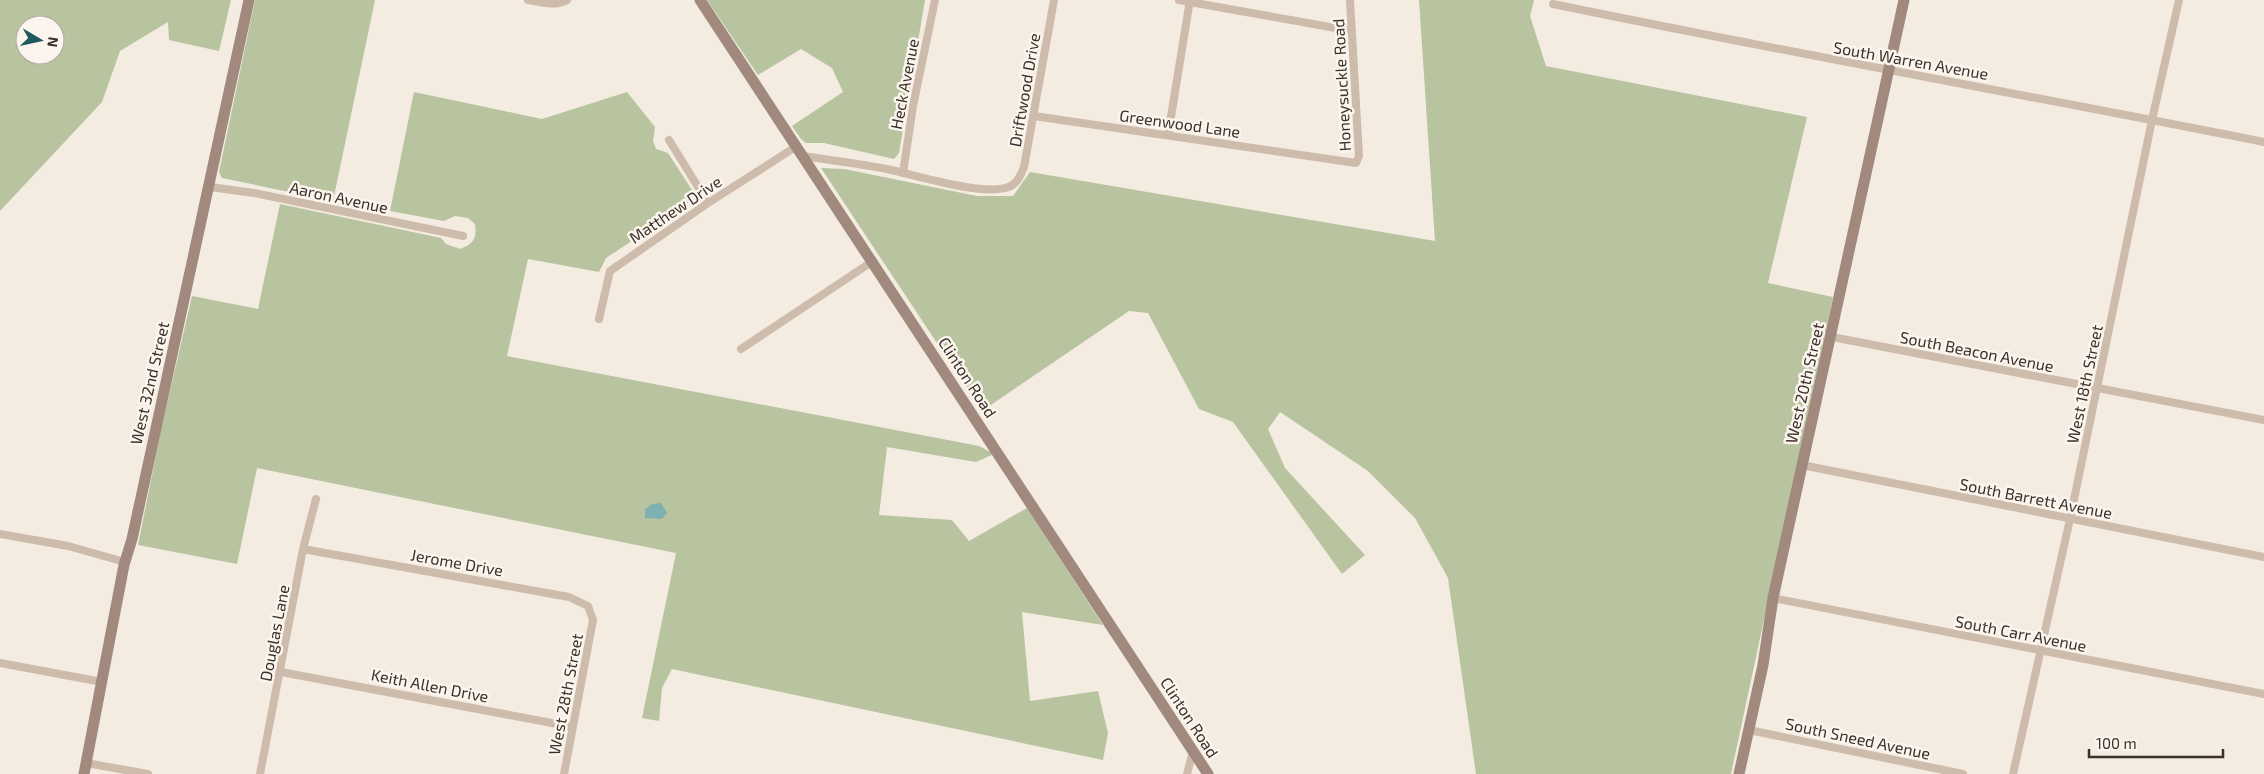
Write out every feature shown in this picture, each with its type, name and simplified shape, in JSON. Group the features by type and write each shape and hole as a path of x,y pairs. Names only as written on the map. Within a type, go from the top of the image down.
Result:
{"street":[{"name":"West 32nd Street","path":"85,769 125,562 132,539 210,187 249,0"},
{"path":"528,0 553,4 567,0"},
{"name":"Clinton Road","path":"700,0 1208,774"},
{"name":"Heck Avenue","path":"903,173 913,106 935,0"},
{"name":"Driftwood Drive","path":"903,173 983,189 1003,189 1016,182 1024,167 1054,0"},
{"path":"1179,0 1352,31"},
{"name":"Honeysuckle Road","path":"1322,159 1356,163 1359,156 1350,0"},
{"name":"West 20th Street","path":"1739,774 1763,666 1773,598 1832,337 1904,0"},
{"name":"West 18th Street","path":"2013,774 2070,519 2152,120 2179,0"},
{"path":"1168,135 1190,1"},
{"name":"South Warren Avenue","path":"1554,4 1785,52 1890,70 2264,142"},
{"name":"Greenwood Lane","path":"1034,116 1322,159"},
{"path":"669,140 708,203"},
{"path":"800,151 903,173"},
{"name":"Matthew Drive","path":"599,318 610,271 708,203 800,151"},
{"name":"Aaron Avenue","path":"210,187 254,193 463,236"},
{"path":"741,349 873,261"},
{"name":"South Beacon Avenue","path":"1832,337 2264,420"},
{"name":"South Barrett Avenue","path":"1802,465 2264,557"},
{"name":"Douglas Lane","path":"260,774 303,549 316,499"},
{"path":"0,534 68,546 125,562"},
{"name":"Jerome Drive","path":"303,549 569,597 588,606 593,620"},
{"name":"South Carr Avenue","path":"1773,598 2264,694"},
{"name":"West 28th Street","path":"564,774 593,620"},
{"path":"0,663 102,682"},
{"name":"Keith Allen Drive","path":"281,672 573,727"},
{"name":"South Sneed Avenue","path":"1749,730 1962,774"},
{"path":"1188,774 1192,751"},
{"path":"85,769 148,774"}],"green space":[{"path":"0,0 231,0 219,51 169,40 168,22 120,51 102,102 0,211"},
{"path":"255,0 375,0 333,201 222,178 219,172"},
{"path":"707,0 925,0 899,153 894,159 824,143 806,143 792,126 843,92 832,68 801,49 758,75"},
{"path":"1419,0 1534,0 1530,16 1546,66 1807,117 1768,283 1833,297 1731,774 1476,774 1448,578 1415,518 1368,471 1280,412 1268,429 1285,468 1365,555 1342,574 1233,422 1199,409 1148,313 1129,311 982,411 821,168 844,169 977,196 1013,196 1030,172 1435,241"},
{"path":"414,92 542,119 627,92 655,127 653,141 656,149 668,153 694,193 692,201 606,258 599,272 528,259 507,356 979,446 994,454 976,462 887,447 879,515 952,520 969,541 1027,508 1103,625 1022,612 1030,701 1098,691 1108,733 1103,760 672,669 662,688 659,721 642,718 676,553 257,468 237,564 138,545 161,430 192,296 258,309 280,204 441,238 446,244 460,249 469,245 474,240 475,224 468,218 455,216 444,221 390,211"}],"water":[{"path":"661,503 667,513 662,519 645,518 645,509 652,504"}]}
